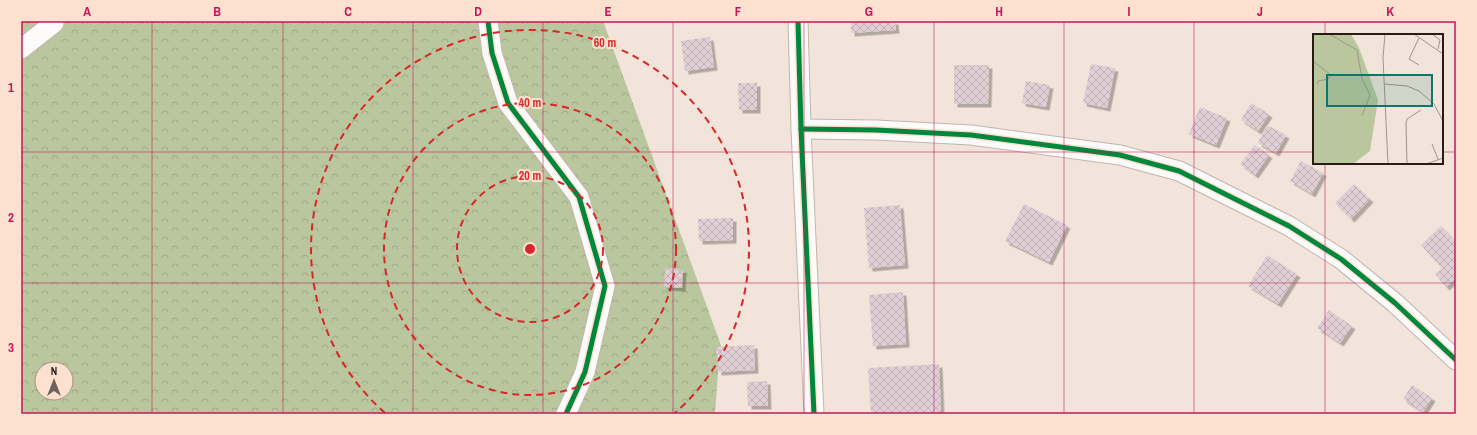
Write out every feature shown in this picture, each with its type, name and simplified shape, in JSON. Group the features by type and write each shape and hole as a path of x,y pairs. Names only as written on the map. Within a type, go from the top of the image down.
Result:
{"street":[{"path":"21,49 54,23 54,21"},
{"path":"488,21 492,53 508,103 579,197 605,286 585,372 566,414"},
{"path":"798,21 801,129 814,414"},
{"path":"801,129 876,130 971,135 1120,155 1179,171 1288,226 1340,259 1395,303 1456,360"}],"green space":[{"path":"21,21 603,21 722,348 718,372 715,414 21,414"}],"building":[{"path":"851,21 895,21 896,30 851,33"},
{"path":"710,37 714,67 685,71 681,41"},
{"path":"1091,64 1115,68 1107,108 1083,103"},
{"path":"954,65 989,65 988,104 954,104"},
{"path":"1026,81 1050,85 1046,107 1022,103"},
{"path":"738,83 757,83 757,110 739,110"},
{"path":"1251,103 1269,114 1258,131 1241,120"},
{"path":"1200,107 1227,118 1216,145 1189,134"},
{"path":"1267,125 1286,135 1276,153 1258,143"},
{"path":"1255,145 1269,155 1255,175 1240,164"},
{"path":"1301,161 1323,173 1312,194 1290,181"},
{"path":"1354,184 1370,199 1351,219 1335,203"},
{"path":"1024,204 1067,225 1049,262 1005,241"},
{"path":"900,205 905,265 869,268 864,208"},
{"path":"733,218 733,240 699,241 698,219"},
{"path":"1441,226 1456,243 1456,278 1446,287 1435,274 1442,268 1421,245"},
{"path":"1267,255 1297,274 1278,304 1248,286"},
{"path":"665,268 683,270 682,288 664,287"},
{"path":"903,292 906,344 873,346 869,295"},
{"path":"1329,310 1352,326 1340,343 1317,328"},
{"path":"754,345 755,370 718,372 716,347"},
{"path":"939,364 941,412 871,414 868,368"},
{"path":"767,381 768,406 748,406 747,382"},
{"path":"1412,385 1432,398 1423,412 1403,399"}],"cycle path":[{"path":"488,21 492,53 508,103 579,197 605,286 585,372 566,414"},
{"path":"798,21 801,129 814,414"},
{"path":"801,129 876,130 971,135 1120,155 1179,171 1289,226 1341,259 1395,303 1456,360"}]}
